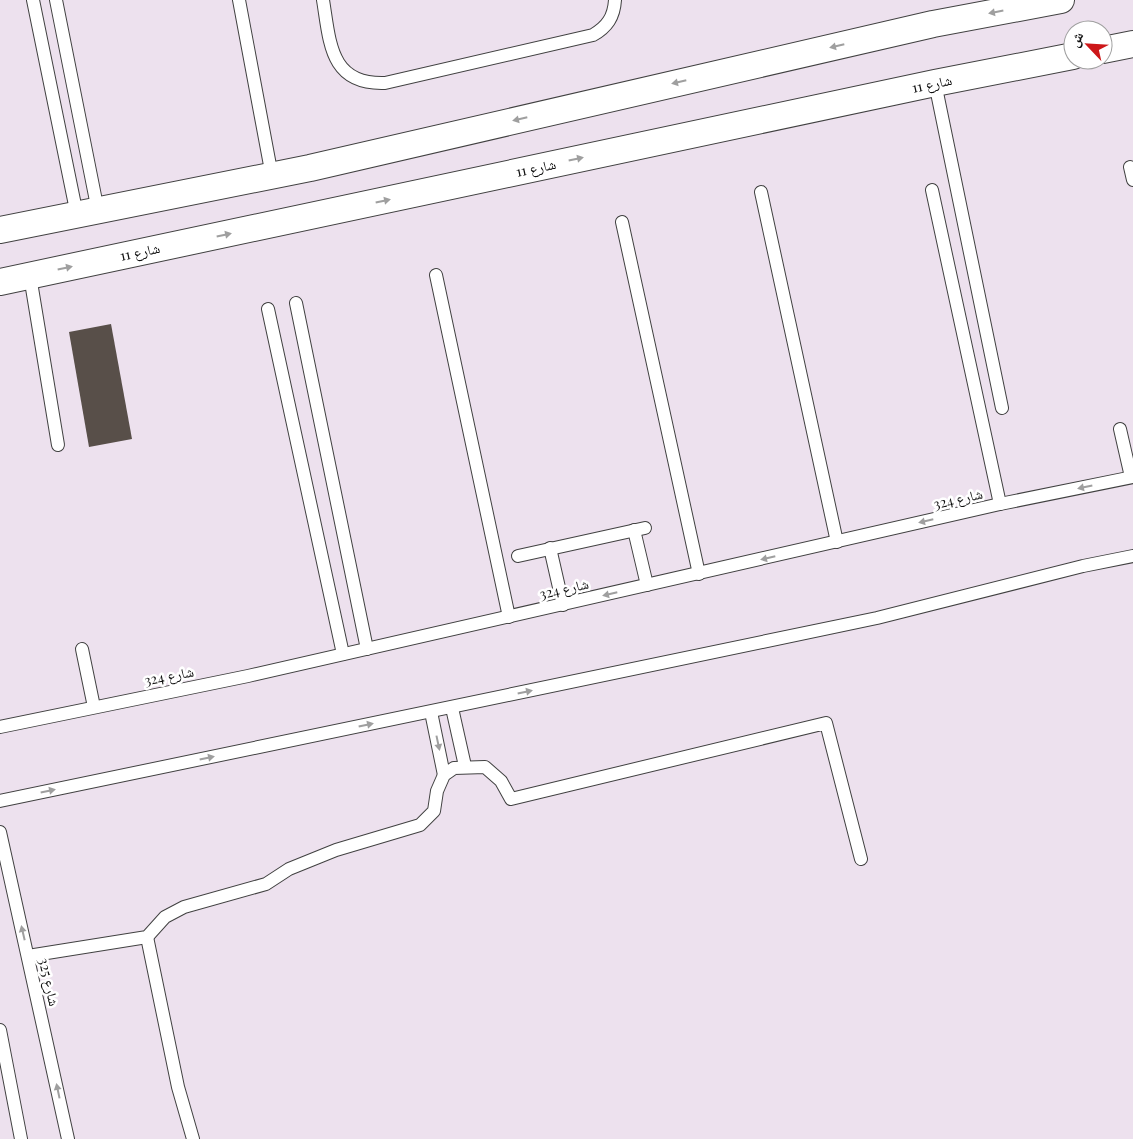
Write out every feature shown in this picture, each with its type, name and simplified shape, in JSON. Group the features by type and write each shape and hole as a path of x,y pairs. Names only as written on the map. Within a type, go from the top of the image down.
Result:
{"street":[{"path":"0,230 272,176 933,24 1061,0"},
{"path":"1113,48 1133,44"},
{"name":"شارع 11","path":"0,282 935,83 1063,58"}],"lane":[{"path":"33,0 87,213"},
{"path":"56,0 87,213"},
{"path":"239,0 272,176"},
{"path":"323,0 334,58 343,70 355,79 370,84 385,83 593,36 603,29 610,20 615,0"},
{"path":"935,83 1002,408"},
{"path":"932,190 1000,504"},
{"path":"761,192 837,542"},
{"path":"622,222 699,574"},
{"path":"436,275 509,617"},
{"path":"30,276 58,445"},
{"path":"296,303 366,649"},
{"path":"268,309 343,654"},
{"path":"1120,429 1132,477"},
{"name":"شارع 324","path":"0,727 366,649 1000,504 1132,477"},
{"path":"518,556 640,529 647,585"},
{"path":"550,548 563,605"},
{"path":"0,801 877,618 1083,566 1133,556"},
{"path":"82,649 94,707"},
{"path":"452,708 465,766"},
{"path":"431,712 444,775"},
{"path":"28,956 147,937 165,917 184,908 266,884 289,869 336,850 420,825 434,811 440,782 444,775 454,768 465,766 485,767 501,781 511,799 826,723 861,859"},
{"name":"شارع 325","path":"0,832 68,1139"},
{"path":"147,937 178,1088 193,1139"},
{"path":"0,1030 5,1084 21,1139"}],"shaded area":[{"path":"0,0 1133,0 1133,1139 0,1139"}],"building":[{"path":"111,324 132,439 89,447 69,332"}]}
